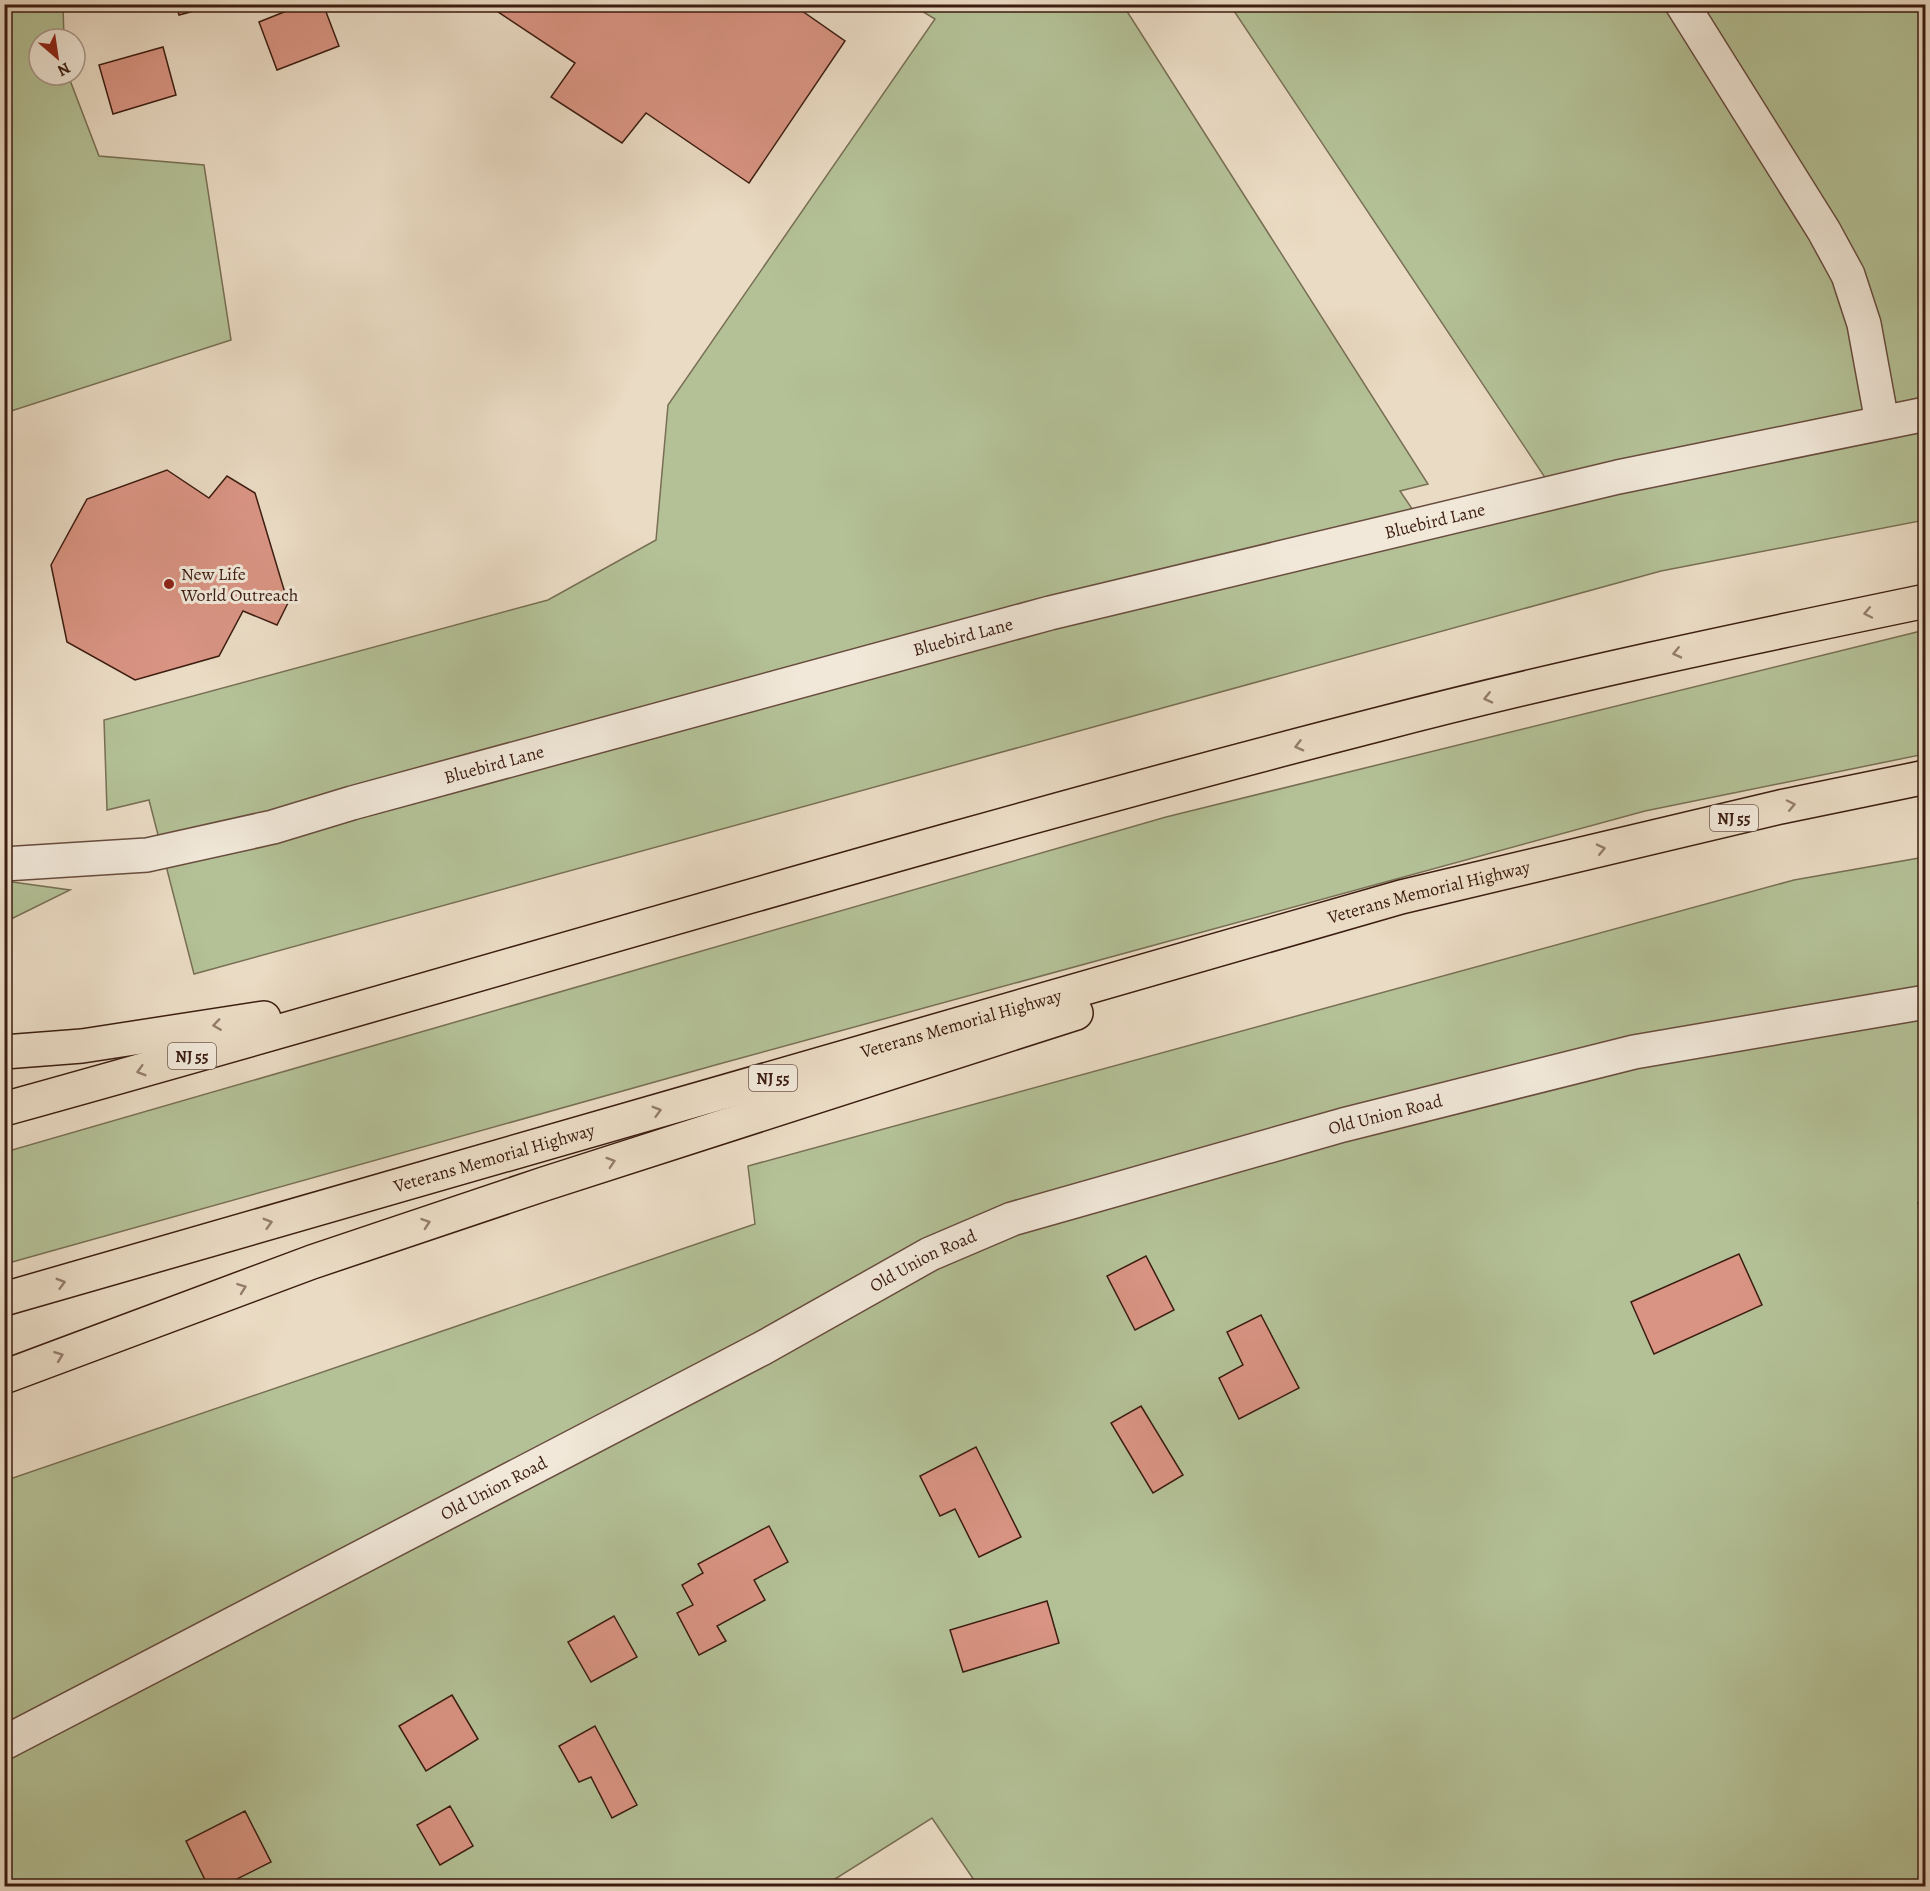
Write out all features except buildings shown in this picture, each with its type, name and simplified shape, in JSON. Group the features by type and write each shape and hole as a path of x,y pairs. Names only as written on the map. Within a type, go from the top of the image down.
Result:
{"highway":[{"name":"NJ 55","path":"4,1109 378,1002 1381,723 1680,652 1926,601"},
{"name":"Veterans Memorial Highway","path":"4,1299 1401,897 1780,807 1926,777"},
{"path":"4,1377 312,1262 544,1184 1544,863"},
{"path":"4,1052 82,1046 378,1002"}],"street":[{"path":"1682,4 1824,231 1848,275 1864,324 1882,422"},
{"name":"Bluebird Lane","path":"4,864 147,855 273,828 352,803 1050,613 1618,477 1926,414"},
{"name":"Old Union Road","path":"4,1743 761,1349 930,1254 1012,1219 1343,1125 1634,1053 1926,1002"}],"green space":[{"path":"5,4 63,5 64,27 27,27 27,87 73,87 99,156 204,165 231,340 5,413"},
{"path":"912,5 1123,5 1428,484 1400,491 1419,519 1552,488 1230,5 1925,5 1925,520 1661,571 194,974 149,800 107,810 104,720 548,600 656,540 668,405 935,19"},
{"path":"1925,630 1925,754 1645,811 719,1064 5,1264 5,1152 1166,817"},
{"path":"1925,857 1925,1886 978,1886 932,1818 824,1886 5,1886 4,1481 755,1224 748,1166 1794,880"},
{"path":"5,881 70,890 5,922"}],"place":[{"name":"New Life World Outreach","path":"169,584"}]}
